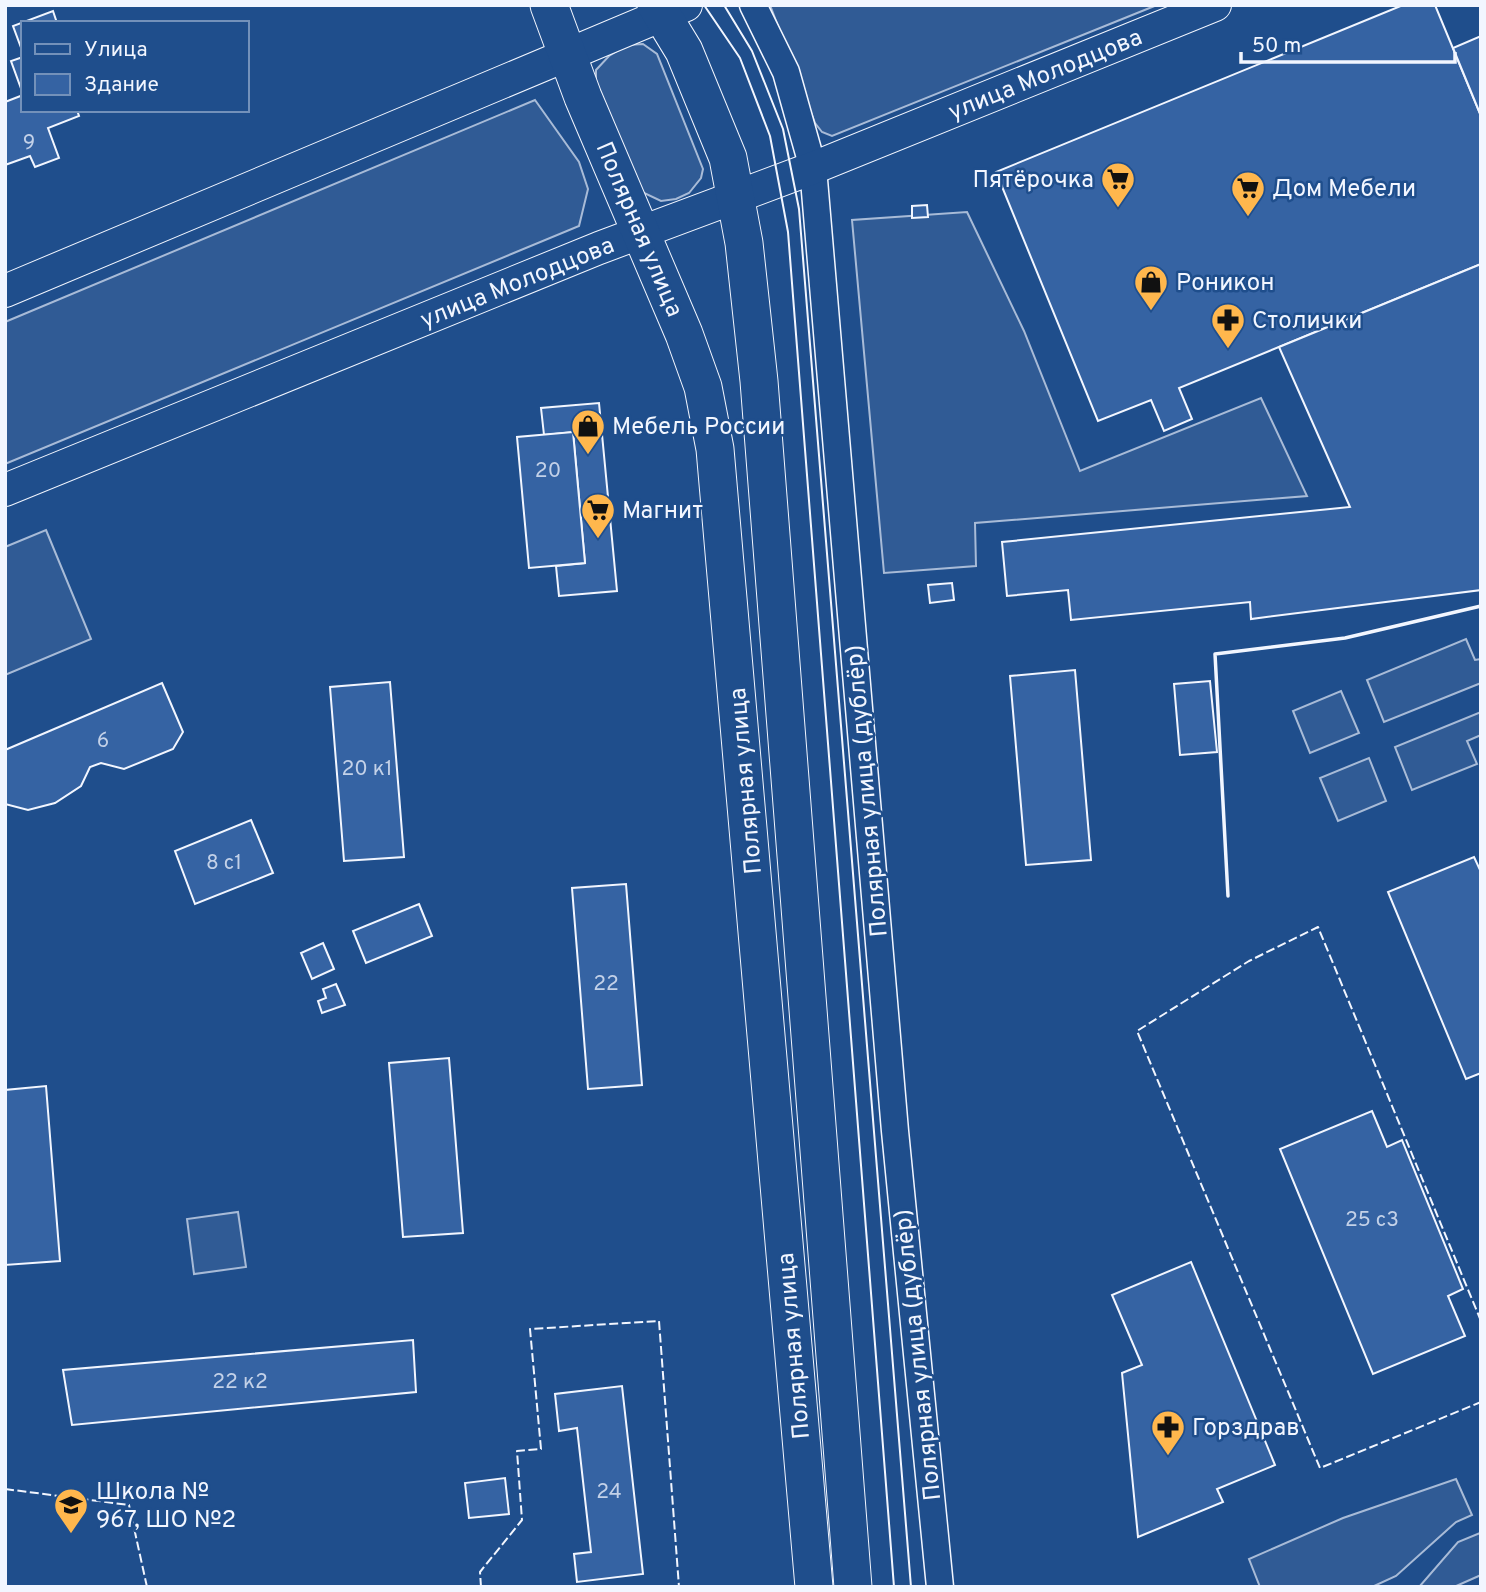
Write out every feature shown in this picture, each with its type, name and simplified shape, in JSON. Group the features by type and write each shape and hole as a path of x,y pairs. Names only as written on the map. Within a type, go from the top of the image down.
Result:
{"main road":[{"name":"Полярная улица","path":"549,5 567,56 642,232 703,387 715,449 814,1587"},
{"name":"Полярная улица","path":"668,8 728,158 737,197 759,381 853,1587"}],"street":[{"name":"Полярная улица (дублёр)","path":"753,5 786,72 813,168 895,1131 940,1587"},
{"path":"5,291 567,56 668,8"},
{"name":"улица Молодцова","path":"5,490 642,232 813,168 1201,9"}],"shaded area":[{"path":"770,5 1157,5 832,136 822,132 815,123"},
{"path":"643,44 657,54 703,169 701,178 689,193 676,199 661,201 642,192 596,82 596,70 609,56 627,45"},
{"path":"535,100 579,162 588,189 579,226 5,464 5,322"},
{"path":"967,212 1024,331 1080,471 1261,398 1307,496 975,523 976,566 884,573 852,220"},
{"path":"46,530 91,639 5,675 5,547"},
{"path":"1466,639 1475,660 1481,659 1481,683 1384,722 1367,680"},
{"path":"1341,691 1359,733 1310,753 1293,711"},
{"path":"1481,712 1481,735 1467,741 1477,764 1412,790 1395,747"},
{"path":"1369,758 1386,801 1338,821 1320,778"},
{"path":"238,1212 246,1267 194,1274 187,1219"},
{"path":"1456,1479 1472,1515 1456,1522 1396,1576 1372,1587 1260,1587 1249,1559 1343,1518"},
{"path":"1480,1533 1481,1575 1454,1587 1419,1587 1458,1542"}],"building":[{"name":"Дом Мебели","path":"1403,5 1435,5 1481,116 1481,264 1179,388 1192,419 1164,431 1151,400 1098,421 996,172"},
{"path":"53,11 56,21 26,21"},
{"path":"21,23 21,48 13,26"},
{"path":"1481,36 1481,116 1453,48"},
{"path":"21,58 21,88 11,61"},
{"path":"21,96 21,112 78,112 79,116 48,128 59,158 35,167 30,156 5,165 5,102"},
{"path":"927,205 928,217 912,218 912,206"},
{"path":"1481,264 1481,590 1251,619 1250,602 1071,620 1068,590 1007,596 1002,542 1350,507 1279,347"},
{"path":"599,403 617,591 559,596 556,566 585,563 573,432 544,435 541,408"},
{"path":"573,432 585,563 529,568 517,437"},
{"path":"952,583 954,600 930,603 928,585"},
{"path":"1075,670 1091,860 1026,865 1010,676"},
{"path":"1210,681 1217,752 1180,755 1174,684"},
{"path":"390,682 404,857 344,861 330,687"},
{"path":"162,683 183,732 173,749 124,769 101,763 90,767 81,786 55,803 28,810 5,804 5,750"},
{"path":"251,820 273,873 195,904 175,851"},
{"path":"1474,857 1481,872 1481,1073 1466,1079 1388,892"},
{"path":"626,884 642,1085 588,1089 572,888"},
{"path":"419,904 432,936 366,963 353,931"},
{"path":"323,943 334,969 312,979 301,953"},
{"path":"336,984 345,1005 322,1013 318,1001 326,998 323,989"},
{"path":"449,1058 463,1233 403,1237 389,1063"},
{"path":"46,1086 60,1261 5,1265 5,1090"},
{"path":"1372,1111 1387,1147 1402,1140 1463,1289 1448,1296 1465,1336 1373,1374 1280,1149"},
{"path":"1191,1262 1275,1465 1217,1489 1223,1502 1138,1537 1122,1373 1142,1365 1112,1295"},
{"path":"413,1340 416,1392 72,1425 63,1370"},
{"path":"622,1386 643,1574 577,1582 574,1554 591,1552 577,1428 559,1431 555,1394"},
{"path":"505,1478 509,1514 469,1518 465,1483"}],"tram line":[{"path":"704,5 740,58 770,136 788,232 894,1587"},
{"path":"724,5 752,51 783,129 799,209 911,1587"}],"fence":[{"path":"1481,1321 1318,927 1249,961 1137,1031 1320,1468 1481,1402"},
{"path":"481,1587 480,1572 522,1520 517,1451 541,1449 530,1329 659,1321 679,1587"},
{"path":"5,1489 129,1505 147,1587"}],"wall":[{"path":"1228,896 1215,654 1345,638 1481,606"}],"place":[{"name":"Пятёрочка","path":"1118,209"},
{"name":"Дом Мебели","path":"1248,218"},
{"name":"Роникон","path":"1151,312"},
{"name":"Столички","path":"1228,350"},
{"name":"Мебель России","path":"588,456"},
{"name":"Магнит","path":"598,540"},
{"name":"Горздрав","path":"1168,1457"},
{"name":"Школа № 967, ШО №2","path":"71,1535"}]}
